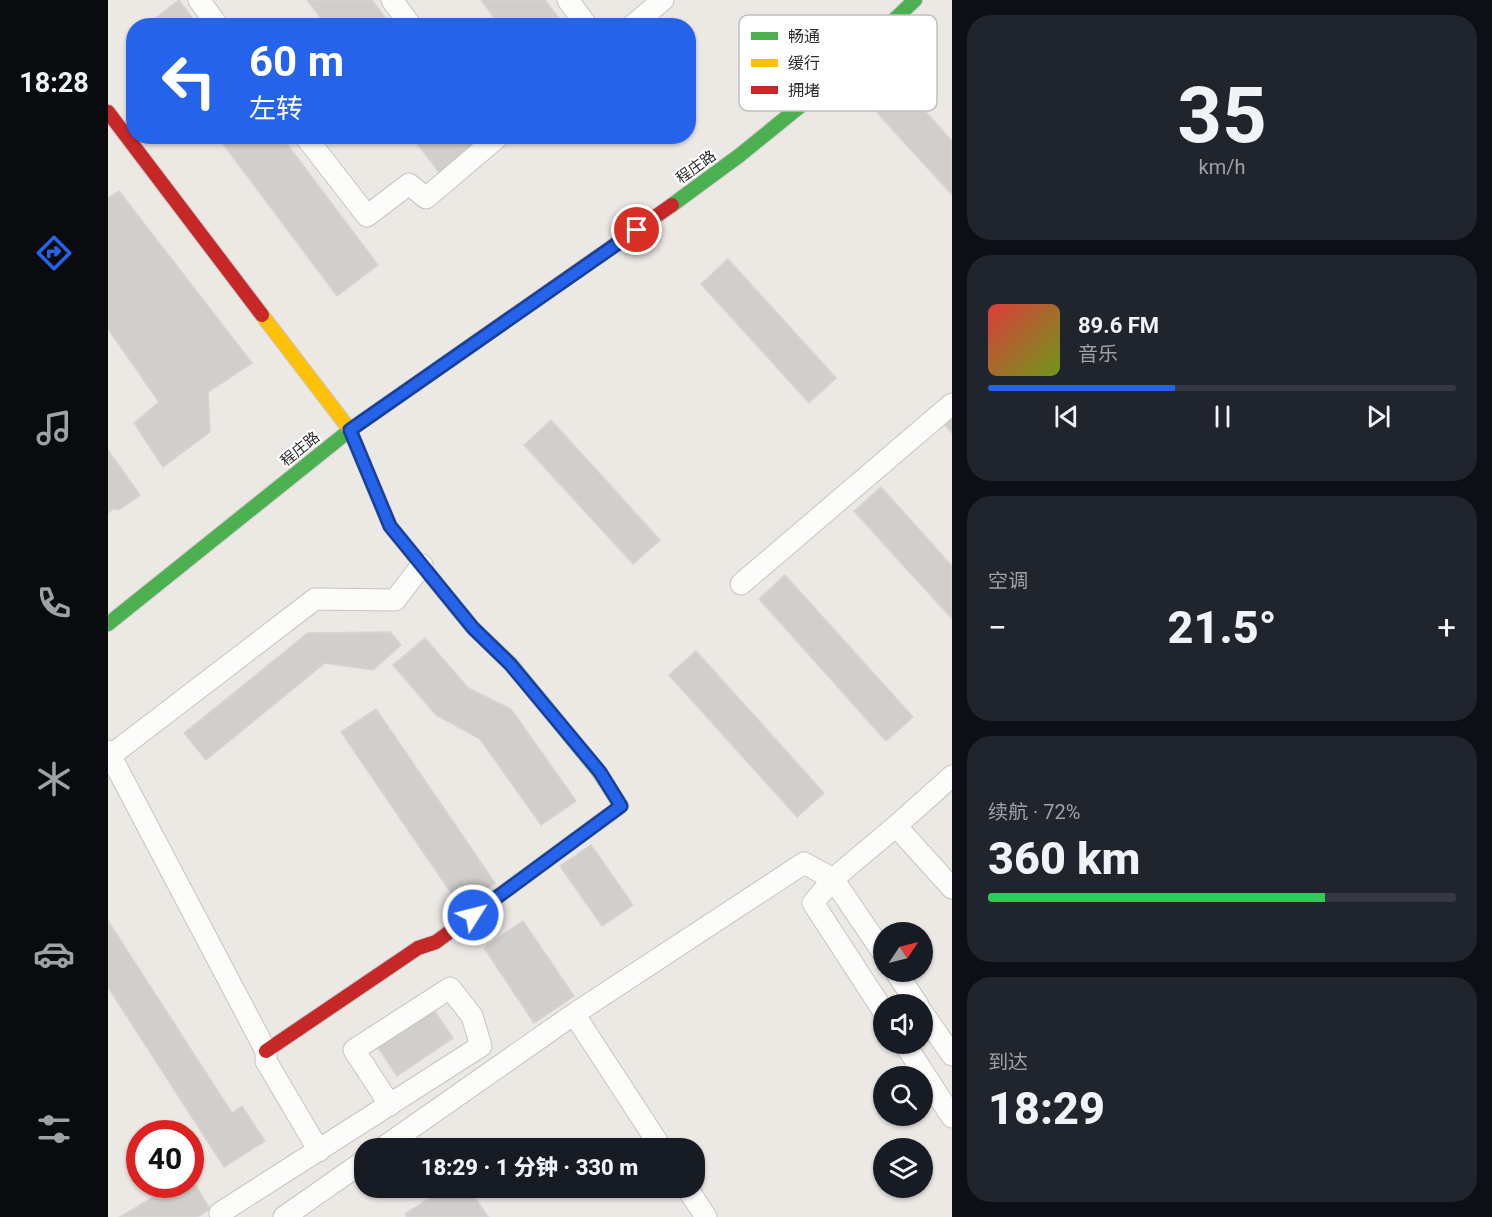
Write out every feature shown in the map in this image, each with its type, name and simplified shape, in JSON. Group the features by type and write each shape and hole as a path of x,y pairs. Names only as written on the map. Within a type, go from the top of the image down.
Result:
{"street":[{"path":"199,0 213,18"},
{"path":"392,0 405,18"},
{"path":"568,0 581,18"},
{"path":"642,18 663,0"},
{"name":"程庄路","path":"899,15 915,0"},
{"name":"程庄路","path":"108,624 350,430 675,203 794,111"},
{"path":"108,112 126,136"},
{"path":"132,144 350,430 390,526 473,628 518,673 600,772 621,806 436,942 418,948 266,1051"},
{"path":"311,144 367,216 409,184 426,198 489,144"},
{"path":"741,584 952,404"},
{"path":"319,1151 266,1061 266,1051 109,754 315,599 395,600 422,565"},
{"path":"873,995 813,903 833,879 952,776"},
{"path":"896,826 952,888"},
{"path":"397,1138 574,1014 804,863 833,879 873,938"},
{"path":"220,1213 319,1151 390,1105 481,1046 472,1016 450,988 354,1050 390,1105"},
{"path":"574,1014 655,1138"},
{"path":"933,1028 952,1055"},
{"path":"911,1054 952,1117"},
{"path":"284,1217 354,1168"},
{"path":"694,1198 706,1217"}],"building":[{"path":"179,0 192,18 155,18"},
{"path":"307,0 372,0 386,18 321,18"},
{"path":"481,0 545,0 559,18 494,18"},
{"path":"876,111 925,111 952,141 952,195"},
{"path":"223,144 287,144 378,265 337,296"},
{"path":"417,144 483,145 442,176"},
{"path":"119,191 252,363 208,392 210,432 163,467 134,423 159,402 108,329 108,198"},
{"path":"728,259 836,378 809,403 701,284"},
{"path":"952,418 952,433 945,425"},
{"path":"551,420 660,540 633,564 524,445"},
{"path":"108,450 140,495 119,510 113,509 108,513"},
{"path":"881,487 952,566 952,619 854,511"},
{"path":"785,575 913,717 886,741 759,599"},
{"path":"390,632 401,645 373,670 325,663 206,760 184,733 308,633"},
{"path":"425,638 468,688 511,709 576,801 541,825 480,739 436,715 393,665"},
{"path":"696,651 824,793 797,817 669,675"},
{"path":"376,709 495,883 460,906 341,732"},
{"path":"591,845 633,905 602,926 560,866"},
{"path":"108,921 232,1113 242,1106 265,1141 224,1167 204,1136 204,1120 194,1120 108,987"},
{"path":"523,921 574,996 534,1023 484,948"},
{"path":"431,1006 453,1038 397,1076 375,1043"},
{"path":"151,1198 203,1198 210,1209 197,1217 120,1217"},
{"path":"430,1198 476,1198 488,1217 407,1217 405,1214"}],"traffic: fast":[{"path":"899,15 915,0"},
{"path":"672,205 740,155 794,111"},
{"path":"108,624 350,430 490,332"},
{"path":"459,611 473,628 511,664 599,772 621,806 463,922"}],"traffic: slow":[{"path":"262,315 350,430 390,526 459,611"}],"traffic: jam":[{"path":"108,112 126,136"},
{"path":"132,144 262,315"},
{"path":"490,332 672,205"},
{"path":"266,1051 418,948 436,942 463,922"}],"route":[{"path":"473,915 621,806 600,772 510,664 473,628 390,526 350,430 637,230"}]}
